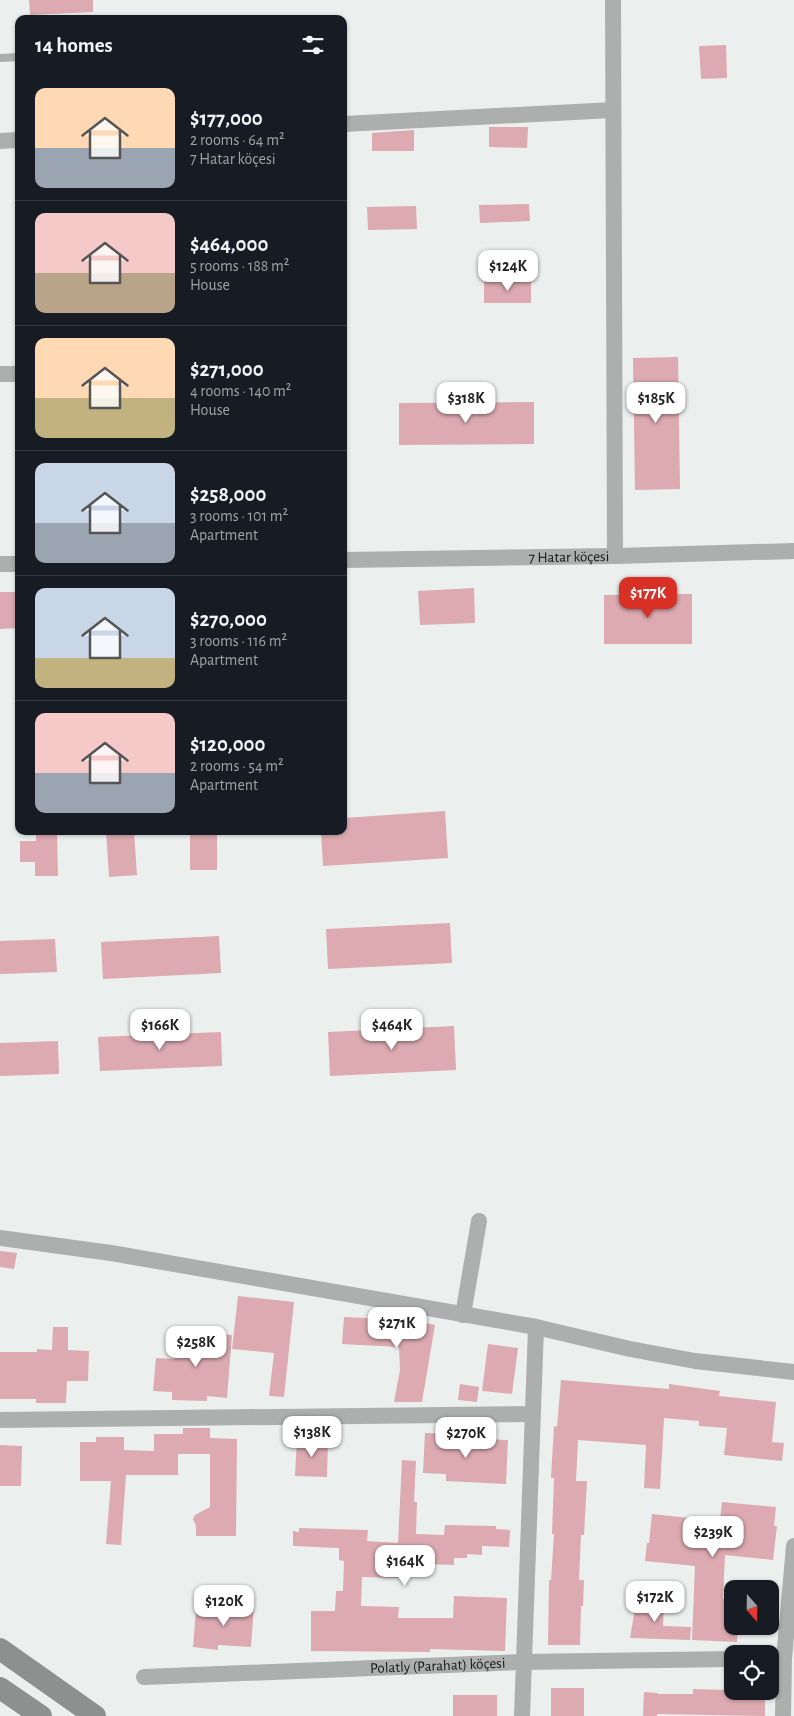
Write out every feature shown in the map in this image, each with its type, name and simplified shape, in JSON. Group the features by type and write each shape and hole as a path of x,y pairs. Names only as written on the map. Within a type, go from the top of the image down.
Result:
{"main road":[{"path":"0,1649 95,1716"},
{"path":"0,1688 41,1716"}],"street":[{"path":"613,0 615,556"},
{"path":"347,124 613,110"},
{"path":"0,141 15,140"},
{"path":"0,374 15,374"},
{"name":"7 Hatar köçesi","path":"347,560 794,551"},
{"path":"0,564 15,564"},
{"path":"463,1314 479,1220"},
{"path":"0,1238 111,1253 463,1314 536,1327 630,1349 695,1361 794,1372"},
{"path":"522,1716 536,1327"},
{"path":"0,1420 532,1414"},
{"path":"782,1716 783,1659 794,1546"},
{"name":"Polatly (Parahat) köçesi","path":"144,1676 523,1662 724,1659"}],"lane":[{"path":"0,58 15,57"}],"building":[{"path":"29,0 93,0 93,12 30,15"},
{"path":"726,45 727,78 701,79 699,46"},
{"path":"489,127 528,127 527,148 489,147"},
{"path":"414,130 414,151 372,151 372,133"},
{"path":"529,204 530,221 480,223 479,205"},
{"path":"416,206 417,229 368,230 367,207"},
{"path":"484,282 531,282 531,303 484,303"},
{"path":"678,357 680,489 635,490 633,358"},
{"path":"534,402 534,444 399,445 399,403"},
{"path":"474,588 475,623 420,625 418,591"},
{"path":"0,592 15,592 15,628 0,629"},
{"path":"692,594 692,644 604,644 604,595"},
{"path":"445,811 448,858 323,866 321,835 347,835 347,818"},
{"path":"36,835 57,835 58,876 35,876 35,862 20,862 20,841 36,841"},
{"path":"106,835 134,835 137,875 109,877"},
{"path":"190,835 217,835 217,870 190,870"},
{"path":"450,923 452,963 328,969 326,929"},
{"path":"219,936 221,973 103,979 101,942"},
{"path":"55,939 57,972 0,974 0,941"},
{"path":"454,1026 456,1070 330,1076 328,1032"},
{"path":"221,1032 222,1066 100,1071 98,1037"},
{"path":"58,1041 59,1074 0,1076 0,1043"},
{"path":"0,1251 17,1253 14,1269 0,1267"},
{"path":"238,1296 294,1302 284,1397 269,1396 274,1353 232,1349"},
{"path":"344,1317 410,1320 435,1325 422,1402 394,1402 400,1370 399,1347 342,1344"},
{"path":"53,1327 68,1327 68,1350 89,1351 88,1381 67,1381 66,1403 36,1403 36,1399 0,1399 0,1352 37,1352 37,1349 52,1350"},
{"path":"176,1332 232,1335 227,1398 207,1396 207,1401 172,1400 172,1392 153,1391 156,1358 174,1359"},
{"path":"488,1344 518,1348 512,1394 482,1391"},
{"path":"561,1380 669,1389 669,1384 720,1391 719,1396 776,1402 772,1442 784,1443 782,1461 724,1455 727,1428 699,1426 699,1421 664,1418 660,1489 644,1488 646,1445 578,1440 576,1481 587,1481 584,1535 581,1535 579,1580 584,1580 580,1645 548,1645 549,1580 551,1580 554,1534 552,1534 554,1478 551,1478 554,1426 557,1427"},
{"path":"460,1384 479,1387 477,1402 458,1400"},
{"path":"183,1428 210,1428 210,1438 237,1439 236,1536 196,1536 196,1526 193,1519 195,1515 210,1507 210,1454 178,1454 178,1475 126,1475 121,1545 106,1544 111,1481 80,1481 80,1442 96,1442 96,1437 124,1437 124,1450 154,1451 154,1434 183,1434"},
{"path":"425,1433 454,1434 454,1438 508,1440 506,1484 446,1481 446,1474 423,1473"},
{"path":"297,1438 328,1439 327,1477 295,1476"},
{"path":"0,1445 22,1446 21,1486 0,1486"},
{"path":"402,1460 416,1461 414,1502 417,1502 416,1534 444,1535 445,1525 496,1526 496,1529 510,1530 509,1547 482,1546 482,1555 467,1554 467,1558 454,1558 454,1565 399,1563 398,1578 362,1577 361,1606 399,1607 398,1618 453,1618 454,1596 507,1598 505,1651 430,1649 430,1652 311,1651 311,1611 335,1611 336,1591 343,1591 344,1561 339,1560 339,1548 293,1546 293,1531 299,1532 299,1528 368,1530 367,1541 398,1543"},
{"path":"722,1502 776,1507 774,1526 777,1526 773,1560 725,1555 724,1635 737,1635 737,1642 692,1640 695,1566 645,1561 652,1514 720,1520"},
{"path":"637,1597 652,1598 651,1604 664,1604 663,1626 691,1627 690,1640 630,1638"},
{"path":"228,1603 254,1605 251,1647 218,1645 218,1650 193,1647 196,1610 227,1613"},
{"path":"551,1688 584,1688 584,1716 551,1716"},
{"path":"693,1689 724,1690 724,1700 765,1700 765,1716 657,1714 657,1716 643,1716 644,1692 693,1694"},
{"path":"453,1695 497,1695 497,1716 453,1716"}]}
